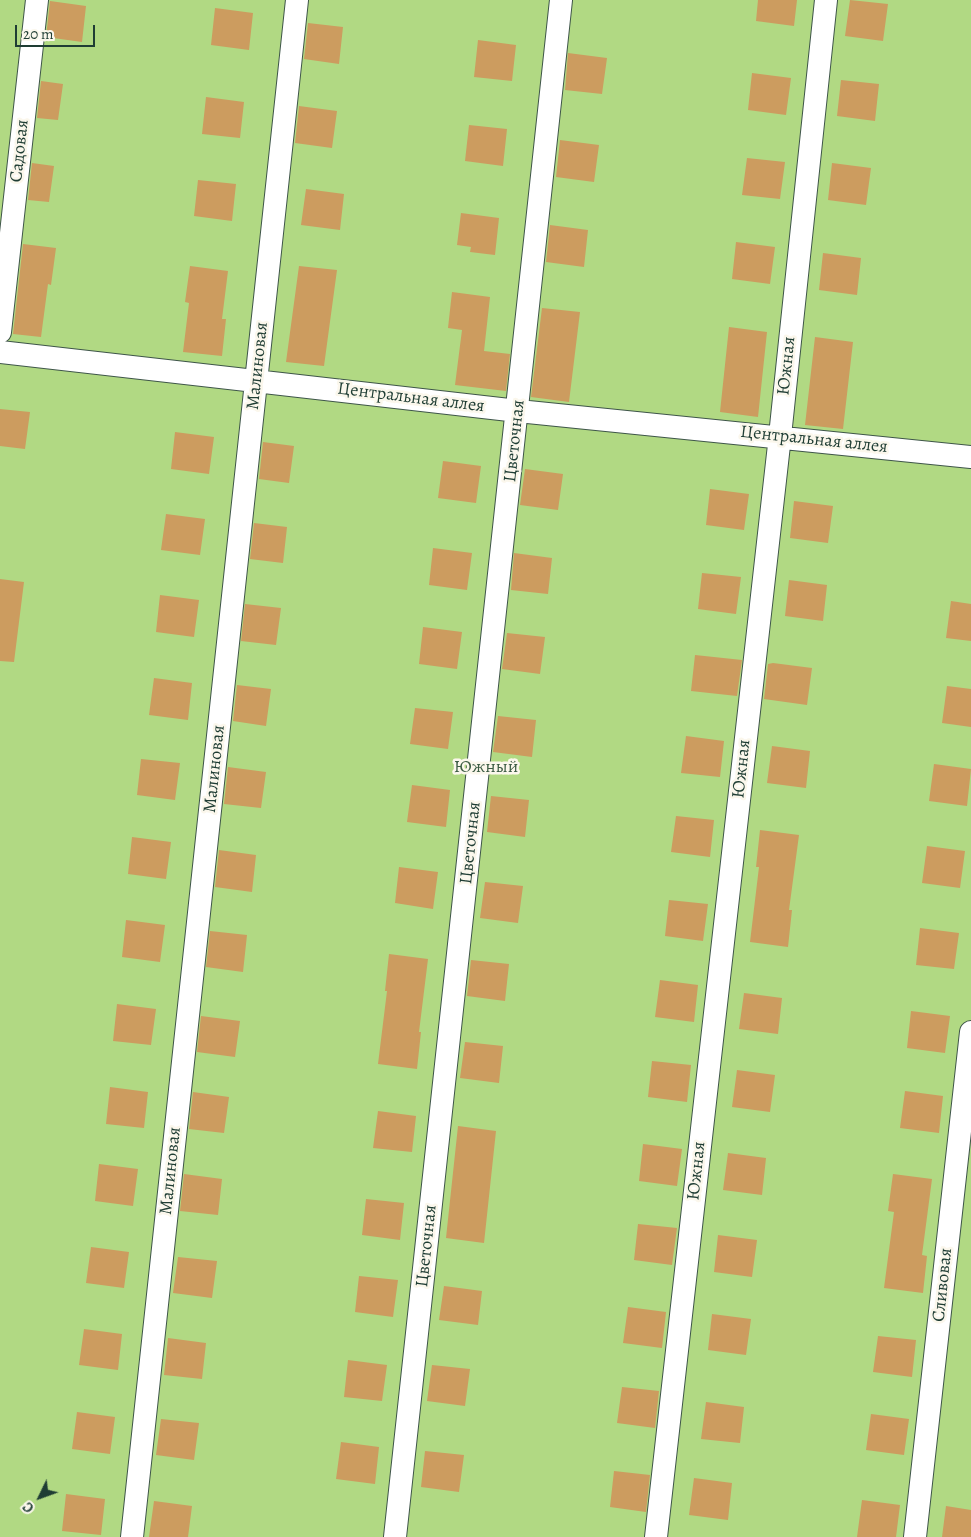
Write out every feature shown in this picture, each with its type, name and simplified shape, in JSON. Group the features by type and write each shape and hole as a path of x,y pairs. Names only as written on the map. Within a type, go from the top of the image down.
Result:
{"street":[{"name":"Садовая","path":"0,332 37,0"},
{"name":"Малиновая","path":"132,1537 297,0"},
{"name":"Цветочная","path":"395,1537 561,0"},
{"name":"Южная","path":"656,1537 780,436 826,0"},
{"name":"Центральная аллея","path":"0,352 518,411 780,436 971,457"},
{"name":"Сливовая","path":"915,1537 971,1032"}],"green space":[{"name":"Южный","path":"0,0 971,0 971,1537 0,1537"}],"building":[{"path":"758,0 797,0 794,26 756,21"},
{"path":"850,0 888,4 883,41 845,36"},
{"path":"50,1 86,6 82,42 46,37"},
{"path":"215,8 253,13 249,50 211,45"},
{"path":"308,23 343,27 339,64 304,59"},
{"path":"478,40 516,45 512,81 474,77"},
{"path":"568,53 607,58 602,94 565,90"},
{"path":"752,73 791,78 786,115 748,110"},
{"path":"841,80 879,84 875,121 837,116"},
{"path":"41,81 63,84 58,120 37,118"},
{"path":"206,97 244,102 240,138 202,134"},
{"path":"299,106 337,111 332,148 295,143"},
{"path":"469,125 507,129 503,166 465,161"},
{"path":"560,140 599,145 594,182 556,177"},
{"path":"747,158 785,162 780,199 742,195"},
{"path":"32,163 54,166 49,202 28,200"},
{"path":"832,163 871,168 866,205 828,200"},
{"path":"198,180 236,184 232,221 194,216"},
{"path":"306,189 344,194 340,230 301,225"},
{"path":"461,213 499,218 495,255 470,252 471,247 457,245"},
{"path":"550,225 588,230 584,267 546,262"},
{"path":"736,242 775,247 770,284 732,279"},
{"path":"23,244 56,248 51,285 48,284 41,337 13,334"},
{"path":"823,253 861,258 857,295 819,290"},
{"path":"190,266 228,271 222,319 226,319 222,356 183,352 189,303 185,302"},
{"path":"299,266 337,270 324,366 286,362"},
{"path":"452,292 490,297 484,351 510,354 506,391 455,385 462,330 448,328"},
{"path":"542,308 580,312 569,402 531,397"},
{"path":"729,327 767,332 758,417 720,412"},
{"path":"815,337 853,342 843,429 805,425"},
{"path":"0,409 30,412 25,449 0,446"},
{"path":"175,432 214,437 209,474 171,469"},
{"path":"263,442 294,446 289,483 259,479"},
{"path":"443,461 481,466 476,503 438,498"},
{"path":"525,469 563,474 558,510 520,505"},
{"path":"710,489 749,494 744,530 706,525"},
{"path":"794,501 833,506 828,543 790,538"},
{"path":"166,514 205,519 200,555 161,550"},
{"path":"254,523 287,527 283,563 250,559"},
{"path":"433,548 472,553 467,590 429,585"},
{"path":"514,553 552,558 548,594 511,590"},
{"path":"702,573 741,577 736,614 698,609"},
{"path":"0,579 24,582 14,662 0,661"},
{"path":"789,580 827,585 823,621 785,616"},
{"path":"160,595 199,600 194,637 156,632"},
{"path":"951,601 971,604 971,641 946,638"},
{"path":"245,604 281,608 276,645 241,641"},
{"path":"423,627 462,632 457,669 419,664"},
{"path":"507,633 545,637 540,674 502,669"},
{"path":"695,655 742,660 737,696 691,691"},
{"path":"768,664 812,668 807,705 764,699"},
{"path":"154,678 192,683 188,720 149,715"},
{"path":"237,685 271,689 266,726 233,721"},
{"path":"947,686 971,689 971,727 942,723"},
{"path":"415,708 453,712 448,749 410,744"},
{"path":"498,716 536,720 532,757 493,752"},
{"path":"686,736 724,741 720,777 681,773"},
{"path":"772,746 810,751 806,788 767,783"},
{"path":"141,759 180,763 175,800 137,795"},
{"path":"934,764 971,769 967,806 929,801"},
{"path":"228,767 266,772 261,808 224,804"},
{"path":"412,785 450,790 446,827 407,822"},
{"path":"491,796 529,800 525,837 487,832"},
{"path":"676,816 714,820 710,857 671,852"},
{"path":"760,830 799,835 789,910 792,910 788,947 750,942 759,867 756,867"},
{"path":"132,837 171,842 166,879 128,874"},
{"path":"927,846 965,851 960,888 922,883"},
{"path":"219,850 256,855 252,892 215,887"},
{"path":"399,867 438,872 433,909 395,903"},
{"path":"485,882 523,886 518,923 480,918"},
{"path":"669,900 708,904 703,941 665,936"},
{"path":"126,920 165,925 160,962 122,957"},
{"path":"920,928 959,933 954,969 916,965"},
{"path":"210,931 247,935 243,972 206,967"},
{"path":"389,954 428,959 419,1032 421,1032 417,1069 378,1064 387,991 385,991"},
{"path":"471,960 509,964 505,1001 467,996"},
{"path":"660,980 698,985 694,1022 655,1017"},
{"path":"744,993 782,998 778,1034 739,1029"},
{"path":"117,1004 156,1009 151,1045 113,1041"},
{"path":"911,1011 950,1016 945,1053 907,1048"},
{"path":"201,1016 240,1021 235,1057 197,1052"},
{"path":"465,1042 503,1046 499,1083 460,1078"},
{"path":"652,1061 691,1065 687,1102 648,1097"},
{"path":"737,1070 775,1075 770,1112 732,1107"},
{"path":"110,1087 148,1092 144,1128 106,1124"},
{"path":"905,1091 943,1096 939,1133 900,1128"},
{"path":"193,1092 229,1097 224,1133 189,1129"},
{"path":"378,1111 416,1116 412,1152 373,1148"},
{"path":"458,1126 496,1131 484,1243 446,1238"},
{"path":"643,1144 682,1149 677,1186 639,1181"},
{"path":"728,1153 766,1158 762,1195 723,1190"},
{"path":"99,1164 138,1169 133,1206 95,1201"},
{"path":"184,1174 222,1179 218,1215 180,1211"},
{"path":"893,1174 932,1179 922,1255 927,1256 923,1293 884,1288 894,1212 888,1211"},
{"path":"366,1199 404,1203 400,1240 362,1235"},
{"path":"638,1224 677,1228 672,1265 634,1260"},
{"path":"718,1235 757,1240 752,1277 714,1272"},
{"path":"91,1247 129,1252 124,1288 86,1283"},
{"path":"178,1257 217,1261 212,1298 173,1293"},
{"path":"359,1276 398,1280 393,1317 355,1312"},
{"path":"444,1286 482,1291 478,1325 439,1320"},
{"path":"628,1307 666,1312 662,1348 623,1343"},
{"path":"712,1314 751,1319 746,1355 708,1350"},
{"path":"84,1329 122,1334 118,1370 79,1365"},
{"path":"878,1336 916,1340 912,1377 873,1372"},
{"path":"168,1338 206,1343 202,1379 164,1375"},
{"path":"348,1360 387,1365 382,1401 344,1397"},
{"path":"432,1365 470,1369 465,1406 427,1401"},
{"path":"622,1387 659,1391 655,1428 617,1423"},
{"path":"706,1402 744,1407 740,1443 701,1439"},
{"path":"77,1412 115,1417 110,1454 72,1449"},
{"path":"871,1414 909,1419 904,1455 866,1450"},
{"path":"161,1419 199,1423 194,1460 156,1455"},
{"path":"341,1442 379,1447 375,1484 336,1479"},
{"path":"425,1451 464,1455 459,1492 421,1487"},
{"path":"614,1471 650,1475 646,1512 610,1507"},
{"path":"694,1478 732,1483 728,1520 689,1515"},
{"path":"66,1494 105,1499 101,1535 62,1531"},
{"path":"862,1500 900,1505 896,1537 857,1537"},
{"path":"154,1501 192,1506 188,1537 149,1537"},
{"path":"946,1506 971,1510 971,1537 942,1537"}]}
